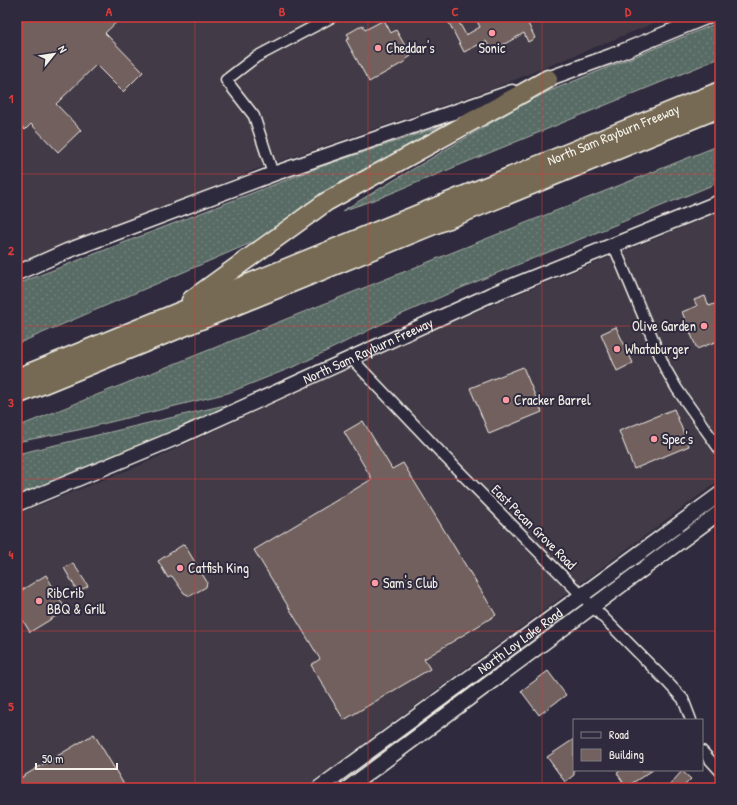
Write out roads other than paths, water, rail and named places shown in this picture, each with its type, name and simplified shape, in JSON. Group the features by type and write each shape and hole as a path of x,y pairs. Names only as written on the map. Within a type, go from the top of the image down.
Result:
{"highway":[{"path":"166,318 326,202 548,79"},
{"name":"North Sam Rayburn Freeway","path":"17,378 720,91"},
{"name":"North Sam Rayburn Freeway","path":"17,395 720,108"}],"main road":[{"path":"17,273 67,251 273,174 471,107 548,79 706,17"},
{"name":"North Sam Rayburn Freeway","path":"17,504 178,437 490,295 720,202"},
{"name":"North Loy Lake Road","path":"319,788 720,494"},
{"name":"North Loy Lake Road","path":"348,788 720,512"}],"street":[{"path":"273,174 254,116 226,80 256,57 332,17"},
{"path":"614,246 665,368 677,389 720,450"},
{"name":"East Pecan Grove Road","path":"351,358 683,699 691,719"},
{"path":"703,752 720,771"}],"place":[{"name":"Sonic","path":"492,33"},
{"name":"Cheddar's","path":"378,48"},
{"name":"Olive Garden","path":"704,326"},
{"name":"Whataburger","path":"617,349"},
{"name":"Cracker Barrel","path":"506,400"},
{"name":"Spec's","path":"654,439"},
{"name":"Catfish King","path":"180,568"},
{"name":"Sam's Club","path":"375,583"},
{"name":"RibCrib BBQ & Grill","path":"39,601"}]}
